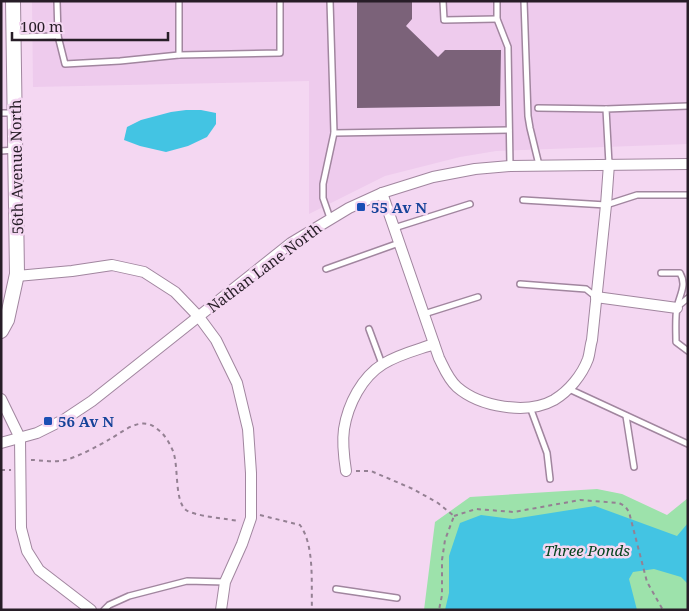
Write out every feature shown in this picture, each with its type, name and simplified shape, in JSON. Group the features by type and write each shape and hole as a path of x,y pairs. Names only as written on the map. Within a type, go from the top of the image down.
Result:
{"street":[{"name":"56th Avenue North","path":"1,331 6,320 17,276 8,151 8,113 14,37 14,1"},
{"path":"382,193 446,374 456,386 468,395 486,404 501,407 530,406 554,400 568,389 580,374 588,358 592,340 609,164"},
{"name":"Nathan Lane North","path":"20,438 37,433 92,401 291,243 330,218 382,193 433,176 475,169 539,165 688,164"},
{"path":"17,276 112,265 144,272 175,292 199,317 216,340 237,383 248,429 251,473 251,518 225,582 221,610"},
{"path":"596,297 677,308"},
{"path":"346,472 344,429 349,408 358,389 372,372 382,364 434,344"},
{"path":"1,399 20,438 21,528 27,551 38,570 90,610"},
{"path":"1,443 20,438"}],"lane":[{"path":"57,1 58,36 65,64 179,55 280,53 280,1"},
{"path":"179,1 179,55"},
{"path":"330,1 334,133 323,184 323,198 330,218"},
{"path":"443,1 444,20 497,20"},
{"path":"497,1 497,20 508,47 510,166"},
{"path":"524,1 528,116 539,165"},
{"path":"14,37 58,36"},
{"path":"538,108 606,109 688,106"},
{"path":"606,109 609,164"},
{"path":"334,133 509,130"},
{"path":"523,200 606,205 637,195 688,195"},
{"path":"394,228 470,204"},
{"path":"326,269 399,242"},
{"path":"660,273 680,273 683,278 683,288 677,308 676,342 688,351"},
{"path":"520,284 586,289 596,297"},
{"path":"424,314 478,297"},
{"path":"677,308 688,298"},
{"path":"369,329 382,364"},
{"path":"568,389 688,444"},
{"path":"530,406 547,453 550,479"},
{"path":"626,416 634,467"},
{"path":"104,610 109,605 128,596 187,581 225,582"},
{"path":"336,590 398,598"}],"path":[{"path":"1,470 13,470 28,459 63,461 110,440 131,426 149,424 157,428 166,437 173,452 178,492 182,504 187,511 243,522 260,516 300,525 306,533 310,549 312,610"},
{"path":"346,472 371,471 438,502 454,516"},
{"path":"454,516 476,509 514,512 580,500 618,503 625,506 629,512 647,582 663,610"},
{"path":"439,610 442,596 442,560 445,540 454,516"}],"shaded area":[{"path":"32,1 688,1 688,144 496,151 460,157 385,176 309,214 309,81 33,87"}],"green space":[{"name":"Three Ponds","path":"597,489 622,494 667,515 688,498 688,610 424,610 435,522 470,497"}],"water":[{"path":"186,110 216,113 216,124 207,137 188,146 166,152 124,140 127,127 141,120"},
{"name":"Three Ponds","path":"595,506 677,536 688,523 688,584 681,577 654,569 633,572 629,579 637,610 445,610 449,593 449,556 460,523 481,515 513,519"}],"building":[{"path":"357,1 412,1 412,19 406,26 438,57 445,50 501,50 500,106 357,108"}],"place":[{"name":"55 Av N","path":"361,207"},
{"name":"56 Av N","path":"48,421"}]}
